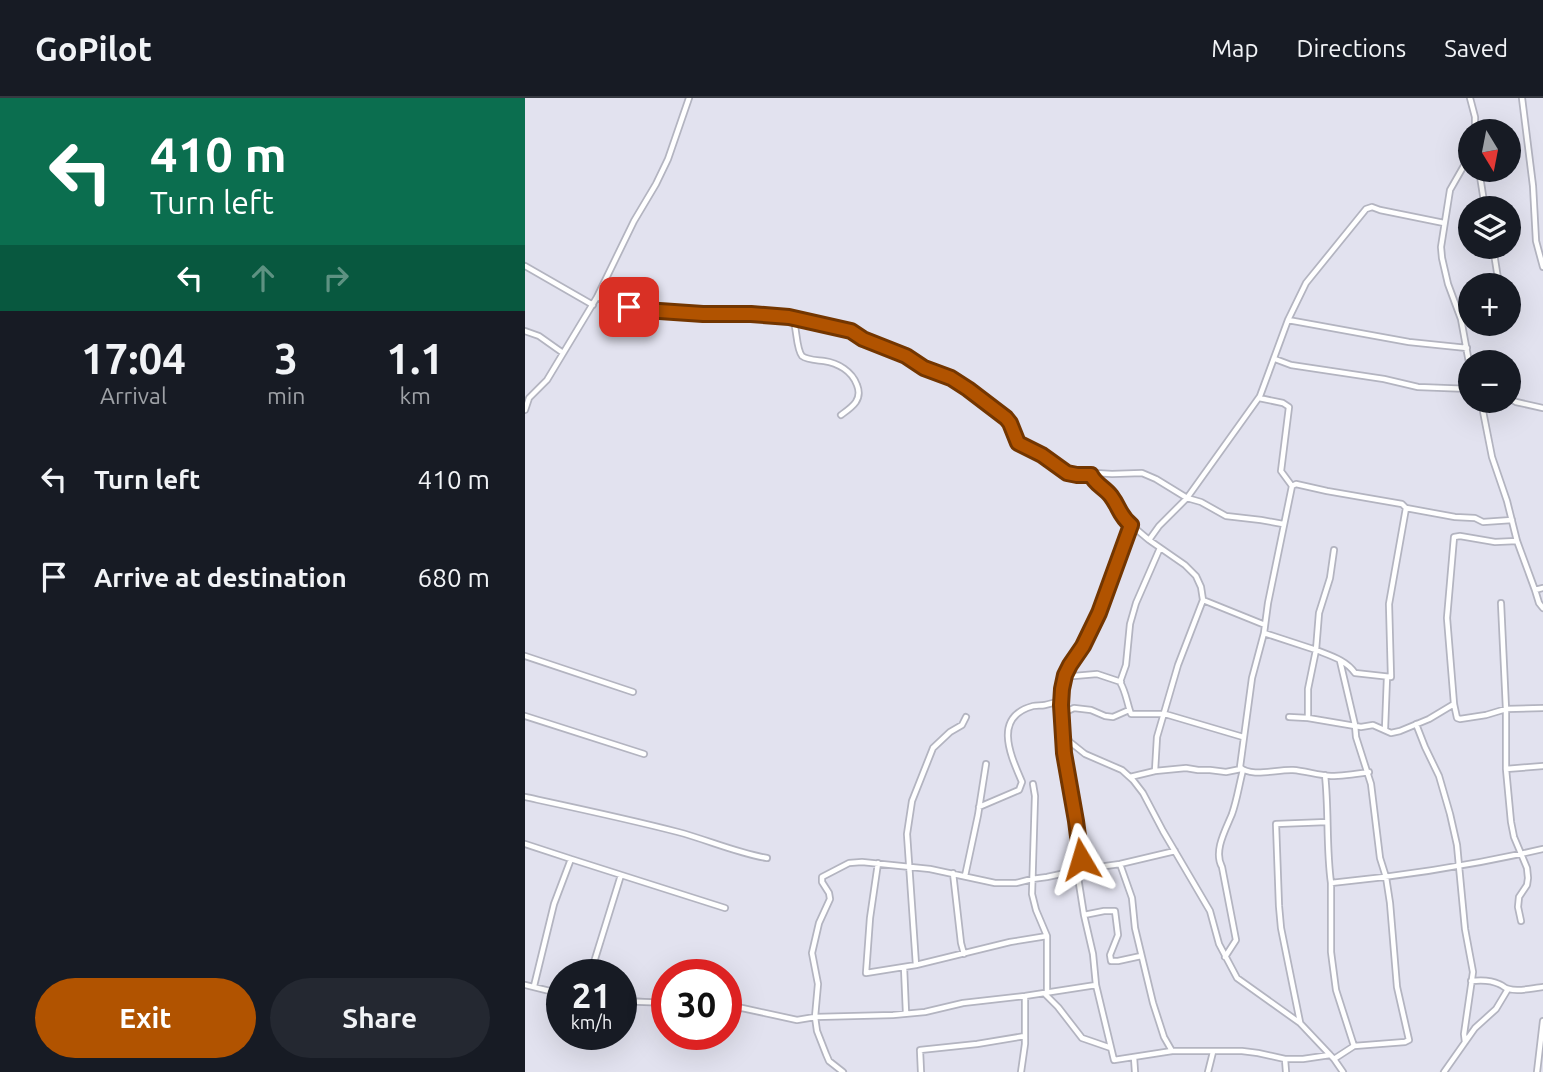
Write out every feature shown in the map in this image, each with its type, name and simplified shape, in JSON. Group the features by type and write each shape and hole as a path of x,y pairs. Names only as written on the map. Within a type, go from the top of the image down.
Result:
{"street":[{"path":"525,410 527,397 547,380 593,305 662,171 689,98"},
{"path":"1470,98 1475,119"},
{"path":"1523,98 1536,241 1543,267"},
{"path":"1288,320 1397,340 1467,348 1461,318 1448,284 1441,247 1450,190 1458,173"},
{"path":"1149,540 1187,498 1259,397 1288,320 1306,283 1369,207 1444,223"},
{"path":"525,266 593,305"},
{"path":"597,297 610,303 645,310 751,314 825,324 851,331 863,339 906,356 924,368 951,378 968,389 1006,418 1018,443 1042,455 1067,473 1142,473 1226,516 1283,524"},
{"path":"793,319 803,356 834,364 851,373 857,384 859,399 841,415"},
{"path":"525,331 563,353"},
{"path":"1275,359 1291,365 1418,387 1458,389"},
{"path":"1225,957 1236,940 1219,862 1220,852 1242,770 1243,737 1252,678 1264,633 1292,486 1281,471 1289,407 1284,403 1259,397"},
{"path":"1521,403 1543,408"},
{"path":"1483,413 1489,444 1517,541 1543,608"},
{"path":"1091,475 1093,480 1111,495 1123,518 1185,565 1196,576 1201,587 1203,600 1178,665 1157,737 1156,771"},
{"path":"1292,486 1296,484 1402,504 1406,508 1475,518 1483,522 1512,520"},
{"path":"1264,633 1335,656 1355,673 1391,677 1389,604 1406,508"},
{"path":"1084,869 1064,753 1062,689 1066,673 1099,613 1131,525"},
{"path":"1517,541 1495,542 1454,537 1447,618 1454,704 1459,719 1506,709 1543,708"},
{"path":"1160,548 1136,603 1130,624 1126,665 1120,682 1126,694 1126,704 1131,714 1164,714 1243,737"},
{"path":"1308,718 1308,689 1316,650 1319,613 1330,578 1334,550"},
{"path":"1535,590 1543,588"},
{"path":"1203,600 1265,625"},
{"path":"1501,603 1506,769 1511,822 1528,878 1519,897 1521,921"},
{"path":"525,656 632,692"},
{"path":"1077,871 1093,954 1096,985 1114,1060 1172,1051 1258,1052 1285,1059 1333,1057 1354,1046 1409,1040 1397,987 1386,877 1380,858 1369,772 1359,747 1340,661"},
{"path":"1066,673 1074,676 1097,674 1120,682"},
{"path":"1385,729 1387,677"},
{"path":"979,807 1019,790 1022,782 1007,746 1008,731 1015,715 1033,706 1061,701"},
{"path":"1289,717 1361,727 1373,725 1391,733 1416,724 1454,704"},
{"path":"1061,714 1074,708 1091,709 1113,717 1129,710"},
{"path":"525,716 644,754"},
{"path":"916,965 907,834 912,801 933,748 962,725 965,717"},
{"path":"1416,724 1439,776 1457,845 1465,929 1473,972 1465,1042"},
{"path":"1062,732 1085,754 1122,770 1130,777 1143,793 1210,911 1219,944 1237,978 1300,1023 1333,1057 1343,1072"},
{"path":"965,876 986,764"},
{"path":"1506,769 1543,766"},
{"path":"1130,777 1186,768 1226,772 1294,770 1325,775 1369,772"},
{"path":"1325,775 1331,883 1331,952 1338,1001 1354,1046"},
{"path":"1033,784 1035,796 1032,894 1047,936 1046,993 1082,1038 1112,1049"},
{"path":"525,797 652,825 767,858"},
{"path":"1300,1023 1281,928 1276,824 1327,822"},
{"path":"525,845 725,908"},
{"path":"1331,883 1458,866 1543,849"},
{"path":"843,1072 833,1065 826,1054 815,1017 818,984 812,953 819,923 829,899 822,877 849,863 862,862 930,869 1006,884 1120,864 1175,851"},
{"path":"534,986 554,904 571,859"},
{"path":"878,863 866,973 916,965 1010,942 1047,936"},
{"path":"1120,864 1132,898 1141,956 1159,1020 1172,1051"},
{"path":"953,873 964,954"},
{"path":"595,959 621,875"},
{"path":"1084,915 1115,911 1118,935 1110,955 1111,961 1141,956"},
{"path":"904,967 906,1013"},
{"path":"1471,981 1499,984 1517,990 1543,987"},
{"path":"525,985 546,989"},
{"path":"742,1008 797,1020 925,1012 963,1003 1096,985"},
{"path":"1444,1072 1475,1028 1496,1009 1508,989"},
{"path":"1021,1072 1025,1036 1025,996"},
{"path":"1537,1072 1543,1021"},
{"path":"921,1072 920,1050 1025,1036"},
{"path":"1208,1072 1213,1052"},
{"path":"1134,1057 1135,1072"},
{"path":"1285,1059 1286,1072"}],"route":[{"path":"629,307 703,314 789,317 851,331 863,339 906,356 924,368 951,378 1000,413 1010,423 1018,443 1042,455 1067,473 1091,475 1093,480 1111,495 1123,518 1131,525 1099,613 1065,675 1062,689 1064,753 1081,859"}]}
